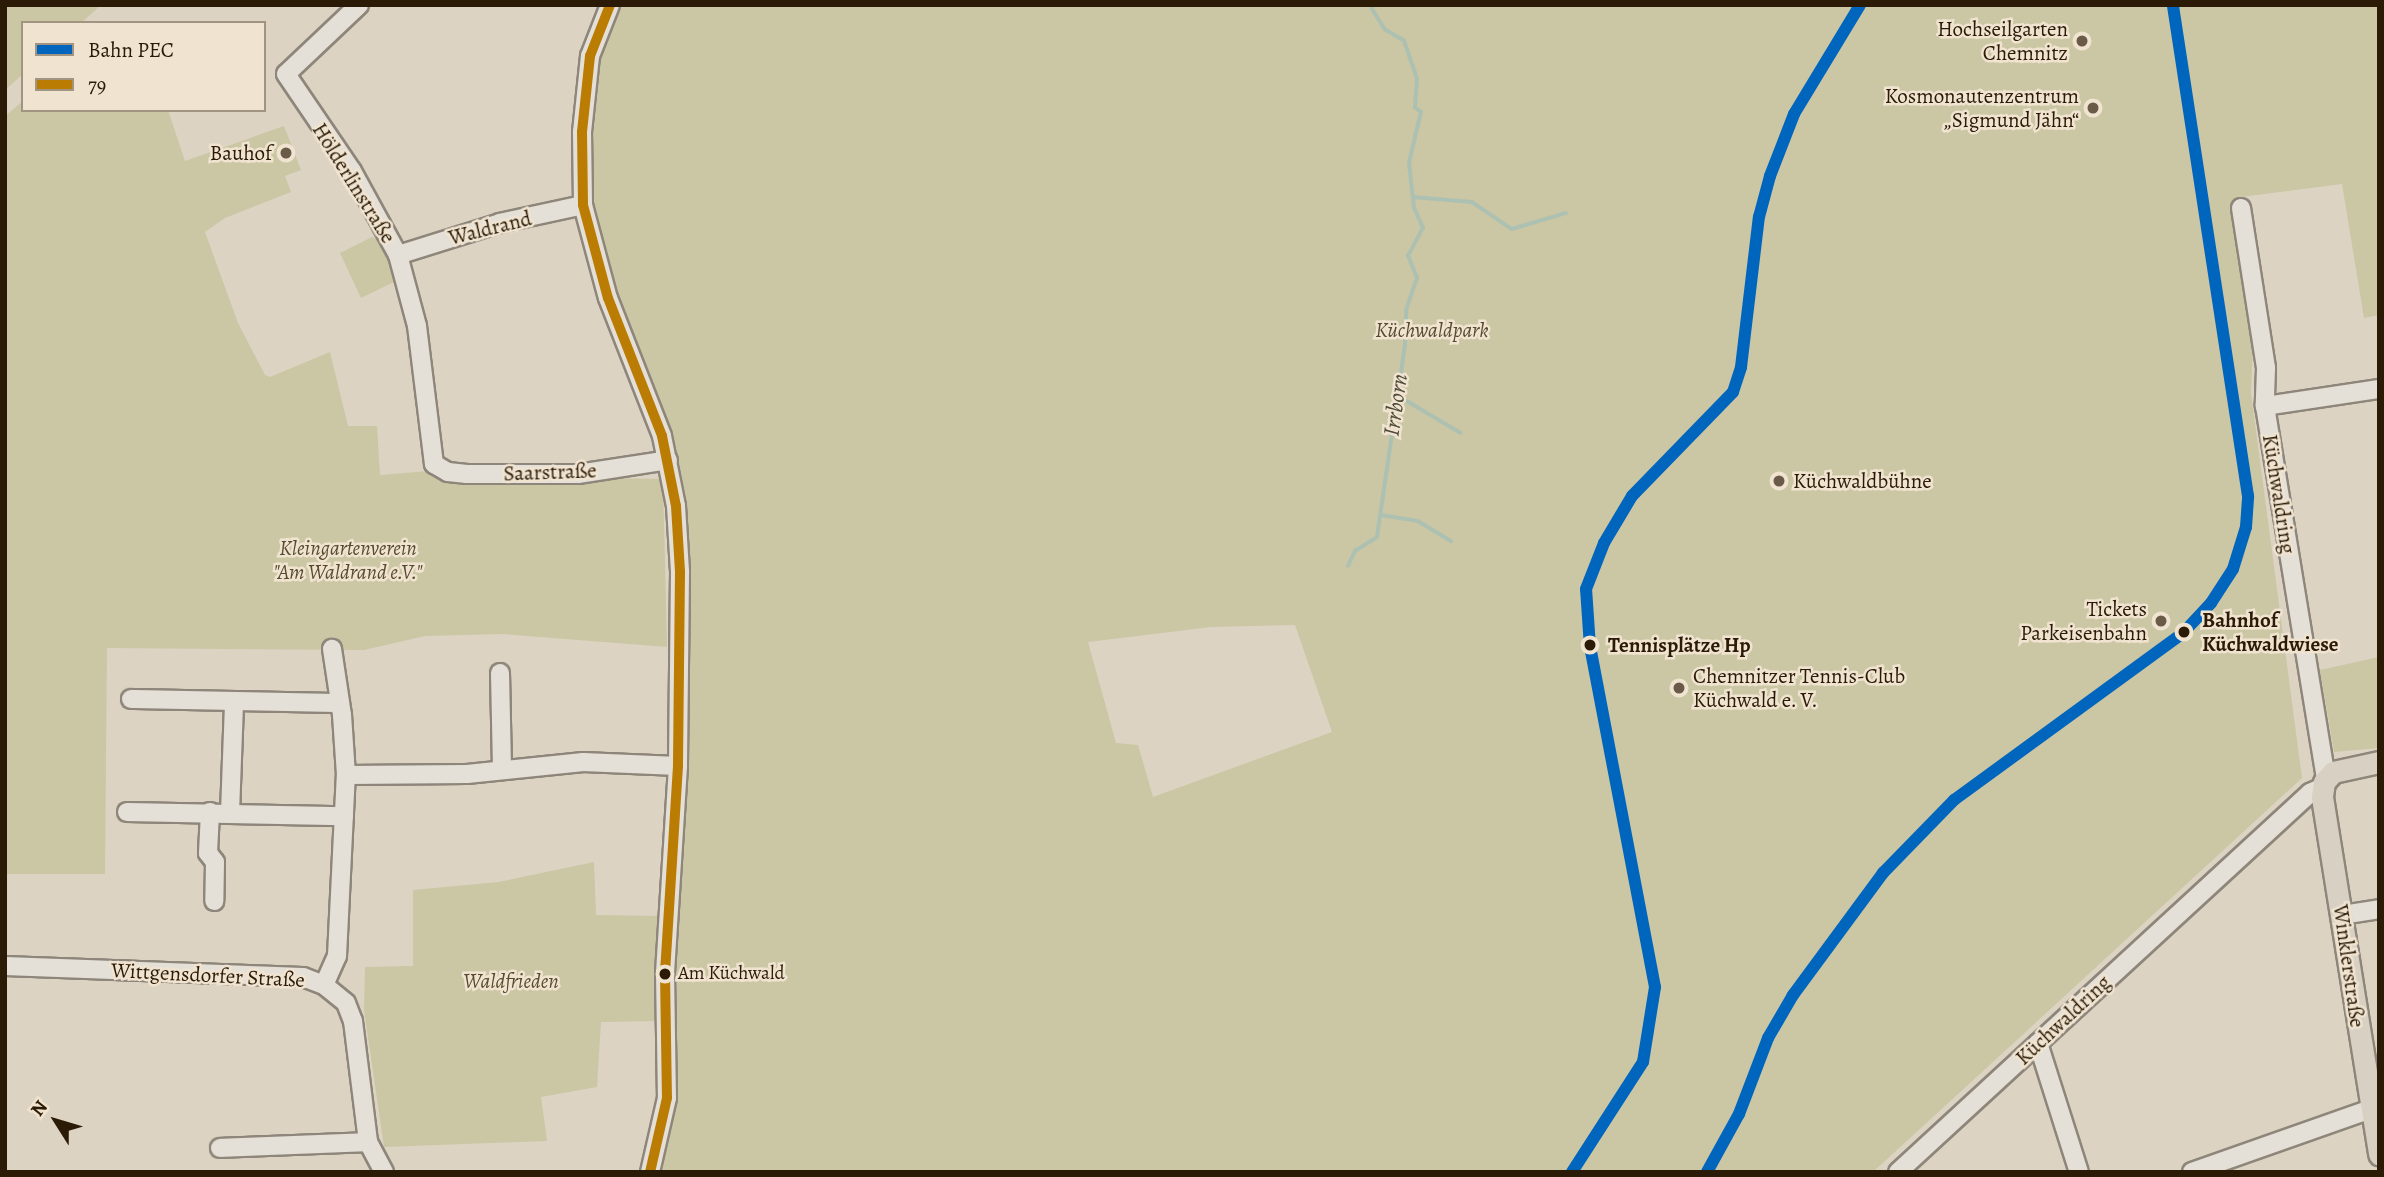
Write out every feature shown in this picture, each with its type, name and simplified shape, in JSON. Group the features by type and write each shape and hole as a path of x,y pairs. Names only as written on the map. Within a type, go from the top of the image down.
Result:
{"main road":[{"path":"2325,782 2354,766 2379,762"},
{"name":"Winklerstraße","path":"2325,782 2342,915 2375,1106 2379,1154"}],"street":[{"name":"Hölderlinstraße","path":"359,5 286,74 352,170 398,255 417,326 434,464"},
{"path":"610,5 590,56 582,132 583,205 608,298 668,460 676,506 680,572 678,766 665,973 667,1098 650,1172"},
{"name":"Waldrand","path":"398,255 500,223 583,205"},
{"name":"Küchwaldring","path":"1898,1172 2325,782 2264,405 2266,368 2241,208"},
{"path":"2264,405 2379,389"},
{"name":"Saarstraße","path":"434,464 448,472 467,474 578,474 668,460"},
{"path":"324,985 337,956 346,775 332,649"},
{"path":"500,673 502,770"},
{"path":"131,699 340,703"},
{"path":"230,813 234,702"},
{"path":"346,775 424,777 583,762 678,766"},
{"path":"127,812 344,816"},
{"path":"210,812 208,853 215,862 214,901"},
{"path":"2342,915 2379,909"},
{"name":"Wittgensdorfer Straße","path":"5,966 278,975 303,977 324,985 346,1003 353,1021 368,1142 384,1172"},
{"path":"2038,1043 2079,1172"},
{"path":"2192,1172 2375,1106"},
{"path":"220,1148 368,1142"}],"green space":[{"path":"5,5 101,5 83,21 21,21 21,76 5,90"},
{"name":"Küchwaldpark","path":"614,5 2379,5 2379,315 2364,318 2342,184 2241,197 2236,207 2254,320 2251,393 2302,778 1873,1172 656,1172 677,1095 672,1022 682,507 586,208 595,56","holes":["1295,625 1332,732 1153,797 1138,745 1116,743 1088,642 1211,627"]},
{"name":"Kleingartenverein \"Am Waldrand e.V.\"","path":"21,103 21,112 169,112 185,161 284,126 301,170 285,176 291,192 225,218 205,232 238,323 265,375 270,377 330,352 348,426 377,426 380,475 429,471 505,477 663,479 667,647 503,634 425,636 364,650 107,648 105,874 5,874 5,116"},
{"path":"372,237 381,241 396,281 361,298 340,253"},
{"path":"2379,657 2379,748 2334,752 2320,670"},
{"name":"Waldfrieden","path":"594,862 596,915 660,916 657,1021 601,1022 597,1087 541,1097 547,1141 384,1147 364,1010 365,967 413,966 413,890 499,882"}],"waterway":[{"name":"Irrborn","path":"1348,566 1355,551 1377,537 1405,346 1406,310 1417,278 1408,256 1423,228 1414,208 1409,163 1421,112 1415,108 1417,79 1404,41 1385,30 1372,9"},
{"path":"1413,197 1472,202 1512,229 1566,213"},
{"path":"1397,395 1461,433"},
{"path":"1381,515 1418,521 1451,541"}],"rail line":[{"name":"PEC","path":"1572,1172 1643,1062 1655,987 1590,647 1586,589 1604,543 1632,496 1733,392 1741,367 1759,217 1770,176 1794,114 1860,5"},
{"name":"PEC","path":"1707,1172 1739,1114 1768,1038 1793,995 1883,873 1954,800 2182,634 2211,603 2233,569 2246,527 2248,496 2173,5"}],"transit line":[{"name":"79","path":"610,5 590,56 582,132 583,205 608,298 662,436 676,506 680,572 678,766 665,973 667,1098 650,1172"}],"place":[{"name":"Hochseilgarten Chemnitz","path":"2082,41"},
{"name":"Kosmonautenzentrum „Sigmund Jähn“","path":"2093,108"},
{"name":"Bauhof","path":"286,153"},
{"name":"Küchwaldbühne","path":"1779,481"},
{"name":"Tickets Parkeisenbahn","path":"2161,621"},
{"name":"Bahnhof Küchwaldwiese","path":"2184,632"},
{"name":"Tennisplätze Hp","path":"1590,645"},
{"name":"Chemnitzer Tennis-Club Küchwald e. V.","path":"1679,688"},
{"name":"Am Küchwald","path":"665,974"}]}
